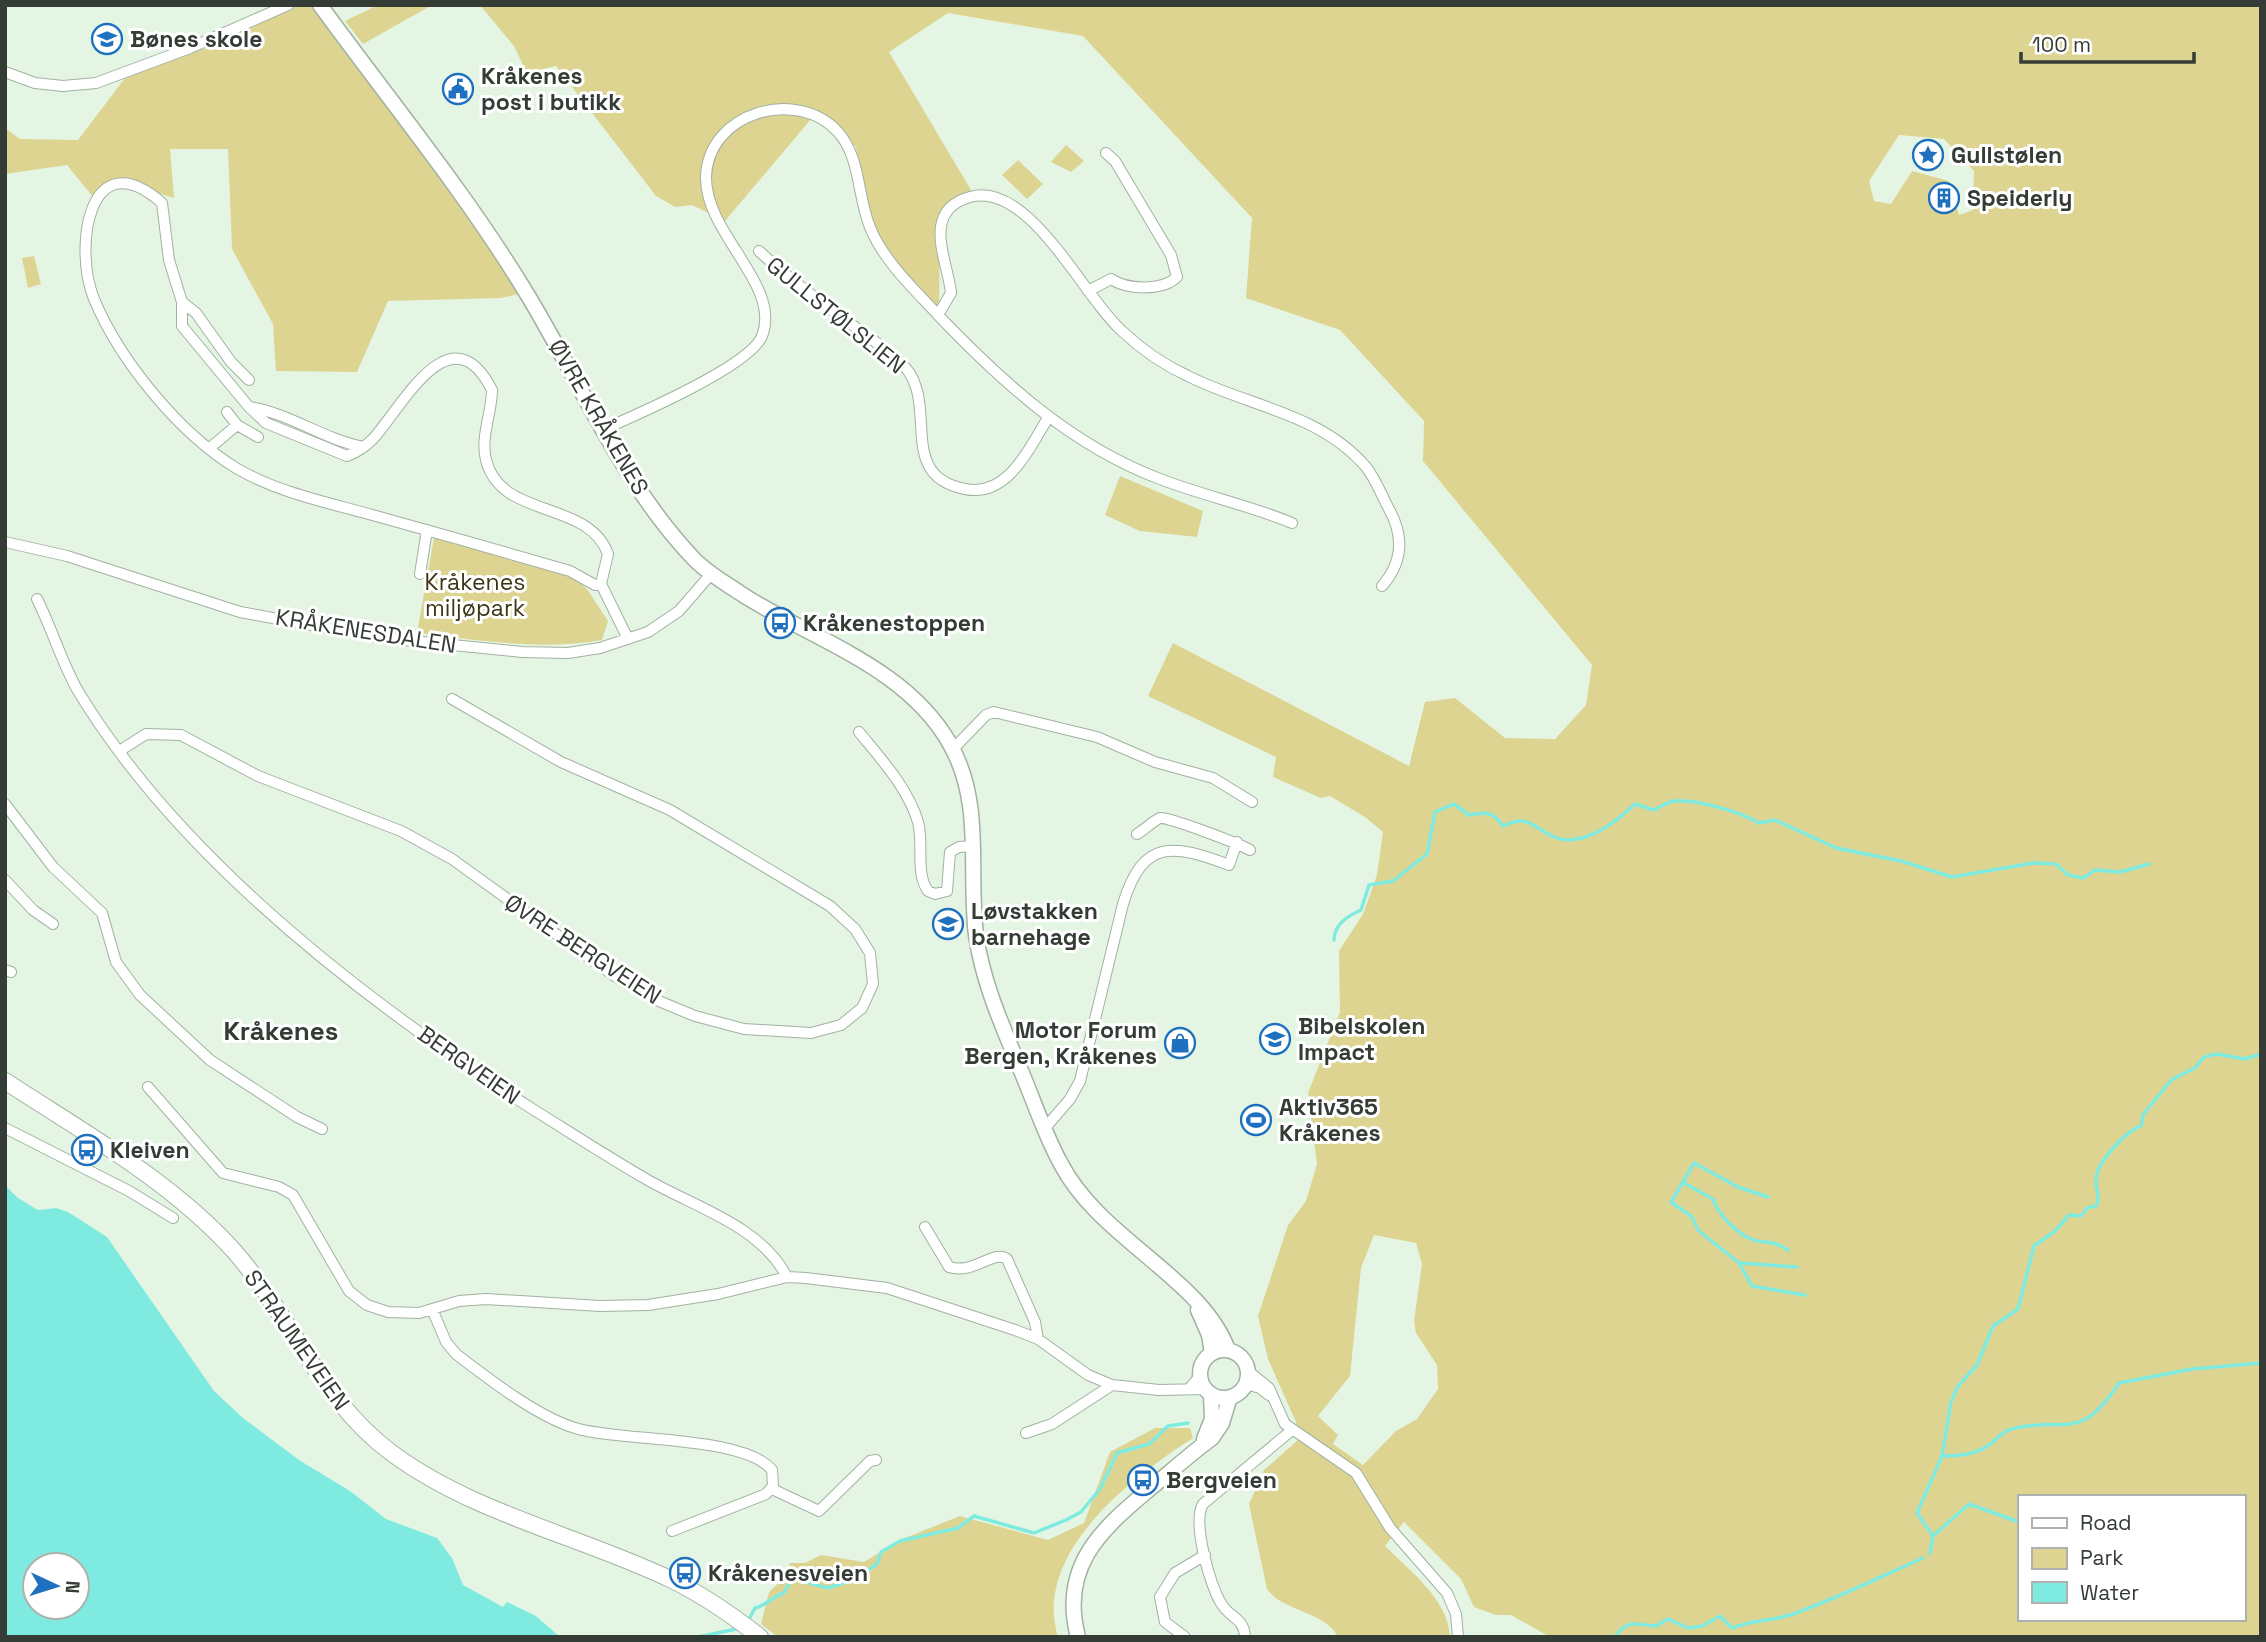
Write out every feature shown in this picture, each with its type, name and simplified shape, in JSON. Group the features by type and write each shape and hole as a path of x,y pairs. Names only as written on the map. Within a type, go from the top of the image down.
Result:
{"main road":[{"name":"ØVRE KRÅKENES","path":"320,5 467,204 517,278 575,373 628,475 659,518 710,574 759,605 871,666 913,695 941,728 953,749 968,790 980,958 995,1006 1067,1176 1089,1205 1213,1318 1228,1350"},
{"name":"STRAUMEVEIEN","path":"5,1081 149,1178 208,1225 246,1266 338,1403 391,1452 461,1494 672,1580 716,1605 760,1637"},
{"name":"ØVRE KRÅKENES","path":"1190,1297 1204,1320 1212,1353"},
{"path":"1078,1637 1074,1609 1076,1582 1091,1545 1124,1510 1217,1432 1230,1397 1246,1377 1241,1357 1228,1350 1212,1353 1202,1363 1212,1419 1200,1446"},
{"path":"1206,1386 1230,1397"}],"street":[{"path":"5,72 35,83 72,86 96,83 190,48 288,5"},
{"path":"604,429 725,369 747,356 761,339 766,322 765,303 707,200 706,174 710,157 723,136 740,121 760,111 781,108 805,112 824,120 839,133 849,149 873,234 937,315 1048,418 1112,458 1160,479 1246,504 1292,523"},
{"path":"1087,291 1111,279 1118,283 1161,286 1177,277 1171,255 1115,161 1106,153"},
{"path":"601,584 595,585 570,571 293,493 236,468 175,418 154,394 127,358 94,299 85,270 84,239 94,202 104,192 119,184 137,186 162,204 169,260 182,302 182,327 248,407 266,423 347,456 364,447 395,414 424,375 447,358 462,358 474,367 492,390 485,449 492,475 503,489 521,499 594,530 608,554 601,584 628,639"},
{"path":"937,315 951,293 939,237 942,221 955,204 973,195 988,196 1022,211 1039,226 1087,291 1121,331 1155,357 1188,377 1290,414 1327,434 1366,467 1399,527 1401,549 1393,574 1382,586"},
{"name":"GULLSTØLSLIEN","path":"759,251 905,367 920,398 923,455 931,471 942,481 970,490 1005,480 1048,418"},
{"path":"182,302 196,313 231,362 249,380"},
{"path":"227,412 237,425 258,437"},
{"path":"211,447 237,425"},
{"path":"420,574 427,530"},
{"name":"KRÅKENESDALEN","path":"5,542 90,563 240,612 383,638 522,652 557,653 600,648 655,628 679,611 710,574"},
{"name":"BERGVEIEN","path":"37,599 76,686 167,809 208,854 336,966 391,1010 533,1109 631,1171 740,1229 770,1253 787,1277"},
{"name":"ØVRE BERGVEIEN","path":"121,750 146,734 181,735 258,776 401,831 452,859 613,975 654,999 695,1016 753,1030 811,1033 841,1025 862,1008 873,984 870,953 855,929 830,906 659,804 561,762 452,699"},
{"path":"953,749 986,715 996,713 1090,734 1155,762 1213,779 1252,802"},
{"path":"859,732 897,781 914,811 922,852 922,879 928,891 935,894 947,891 950,886 950,852 959,847 974,846"},
{"path":"5,804 41,853 102,913 116,962 141,995 210,1060 297,1117 322,1129"},
{"path":"1137,834 1161,818 1173,819 1193,830 1237,842 1250,850"},
{"path":"1045,1128 1070,1099 1080,1081 1123,904 1130,881 1139,867 1155,854 1169,849 1197,852 1229,865 1237,842"},
{"path":"5,880 28,905 53,924"},
{"path":"148,1087 223,1173 279,1187 293,1195 333,1268 358,1300 388,1312 409,1314 459,1301 486,1299 600,1306 648,1304 718,1294 787,1277 887,1288 1038,1339 1078,1369 1112,1385 1189,1390 1206,1386"},
{"path":"5,1128 120,1186 173,1219"},
{"path":"925,1227 949,1267 961,1270 974,1268 993,1256 1000,1255 1007,1259 1035,1322 1038,1339"},
{"path":"432,1309 446,1342 456,1354 551,1418 589,1432 673,1440 747,1456 770,1468 774,1478 772,1489 759,1498 672,1531"},
{"path":"1246,1377 1262,1380 1281,1418 1292,1430 1356,1473 1390,1528 1440,1581 1456,1614 1458,1637"},
{"path":"1026,1433 1052,1424 1112,1385"},
{"path":"1245,1637 1241,1621 1219,1600 1198,1522 1203,1504 1292,1430"},
{"path":"772,1489 819,1511 870,1461 876,1461"},
{"path":"1185,1637 1165,1622 1160,1597 1175,1573 1205,1555"}],"green space":[{"path":"299,5 331,5 524,293 501,298 388,301 357,372 276,371 273,324 232,249 228,149 170,149 174,198 121,182 93,197 67,165 5,174 5,128 20,139 78,140 125,78 214,45"},
{"path":"378,5 432,5 363,44 345,21"},
{"path":"480,5 2261,5 2261,1637 1550,1637 1511,1615 1496,1615 1474,1607 1461,1579 1404,1522 1385,1546 1435,1598 1448,1623 1450,1637 1338,1637 1324,1622 1274,1597 1267,1589 1249,1504 1264,1470 1298,1440 1299,1429 1268,1359 1258,1316 1288,1225 1306,1201 1317,1164 1308,1093 1340,1012 1339,951 1363,914 1377,875 1383,832 1365,817 1330,796 1321,798 1273,777 1276,757 1148,696 1173,643 1409,766 1425,702 1455,698 1505,738 1555,739 1586,705 1592,665 1423,461 1424,421 1340,330 1246,298 1252,218 1083,36 948,13 889,52 971,190 940,229 939,314 870,228 856,147 817,112 725,221 692,205 675,207 656,196 556,66 527,73 514,46","holes":["1899,135 1944,139 1974,171 1973,210 1959,215 1949,181 1912,171 1891,204 1874,201 1869,181","1374,1235 1416,1243 1422,1264 1414,1321 1416,1333 1437,1365 1438,1389 1417,1419 1396,1431 1363,1465 1333,1444 1338,1435 1318,1416 1350,1376 1361,1268"]},
{"path":"1066,145 1084,161 1071,172 1051,162"},
{"path":"1018,160 1043,184 1027,199 1002,175"},
{"path":"34,256 41,284 28,288 22,258"},
{"path":"1120,476 1203,511 1197,537 1140,531 1105,515"},
{"name":"Kråkenes miljøpark","path":"434,538 569,574 587,589 608,621 602,640 556,645 417,633"},
{"path":"1155,1428 1190,1428 1193,1438 1117,1496 1073,1547 1060,1576 1054,1606 1058,1637 778,1637 761,1624 769,1592 783,1579 790,1563 805,1563 821,1555 864,1562 900,1540 960,1516 1048,1540 1084,1523 1110,1452"}],"water":[{"path":"5,1185 18,1198 38,1210 56,1208 68,1212 107,1237 214,1391 243,1418 299,1460 350,1491 386,1519 437,1538 452,1558 463,1585 503,1607 507,1602 536,1616 560,1637 5,1637"}],"waterway":[{"path":"1334,940 1339,925 1361,910 1369,885 1393,881 1427,854 1435,812 1454,804 1469,815 1492,815 1503,826 1524,821 1552,836 1575,839 1598,832 1635,804 1654,810 1674,801 1694,802 1730,811 1759,823 1775,820 1836,848 1901,861 1952,877 2033,863 2056,864 2068,875 2083,878 2095,870 2120,872 2149,864"},
{"path":"1930,1553 1933,1536 1917,1513 1942,1456 1951,1402 1958,1386 1977,1365 1993,1326 2018,1309 2034,1246 2055,1231 2069,1215 2081,1216 2087,1208 2096,1206 2096,1179 2101,1164 2120,1140 2141,1126 2143,1115 2171,1080 2195,1068 2204,1057 2217,1054 2245,1059 2261,1054"},
{"path":"1768,1197 1738,1187 1694,1163 1671,1202 1691,1216 1699,1231 1739,1263 1752,1286 1805,1295"},
{"path":"1684,1183 1713,1199 1723,1216 1745,1236 1788,1250"},
{"path":"1740,1263 1797,1267"},
{"path":"1942,1456 1978,1451 2011,1429 2082,1421 2105,1402 2119,1383 2192,1369 2261,1363"},
{"path":"748,1621 755,1608 784,1593 790,1582 798,1580 828,1588 852,1580 877,1564 881,1552 900,1541 958,1528 974,1516 1034,1533 1066,1520 1081,1512 1100,1489 1117,1453 1149,1444 1168,1426 1188,1423"},
{"path":"1933,1536 1969,1504 2018,1522"},
{"path":"1615,1637 1628,1625 1656,1626 1668,1619 1688,1628 1702,1626 1720,1616 1732,1628 1785,1616 1810,1608 1923,1558"},
{"path":"698,1637 741,1628"}],"place":[{"name":"Bønes skole","path":"107,39"},
{"name":"Kråkenes post i butikk","path":"458,89"},
{"name":"Gullstølen","path":"1928,155"},
{"name":"Speiderly","path":"1944,198"},
{"name":"Kråkenestoppen","path":"780,623"},
{"name":"Løvstakken barnehage","path":"948,924"},
{"name":"Bibelskolen Impact","path":"1275,1039"},
{"name":"Motor Forum Bergen, Kråkenes","path":"1180,1043"},
{"name":"Aktiv365 Kråkenes","path":"1256,1120"},
{"name":"Kleiven","path":"87,1150"},
{"name":"Bergveien","path":"1143,1480"},
{"name":"Kråkenesveien","path":"685,1573"}],"district":[{"name":"Kråkenes","path":"281,1031"}]}
